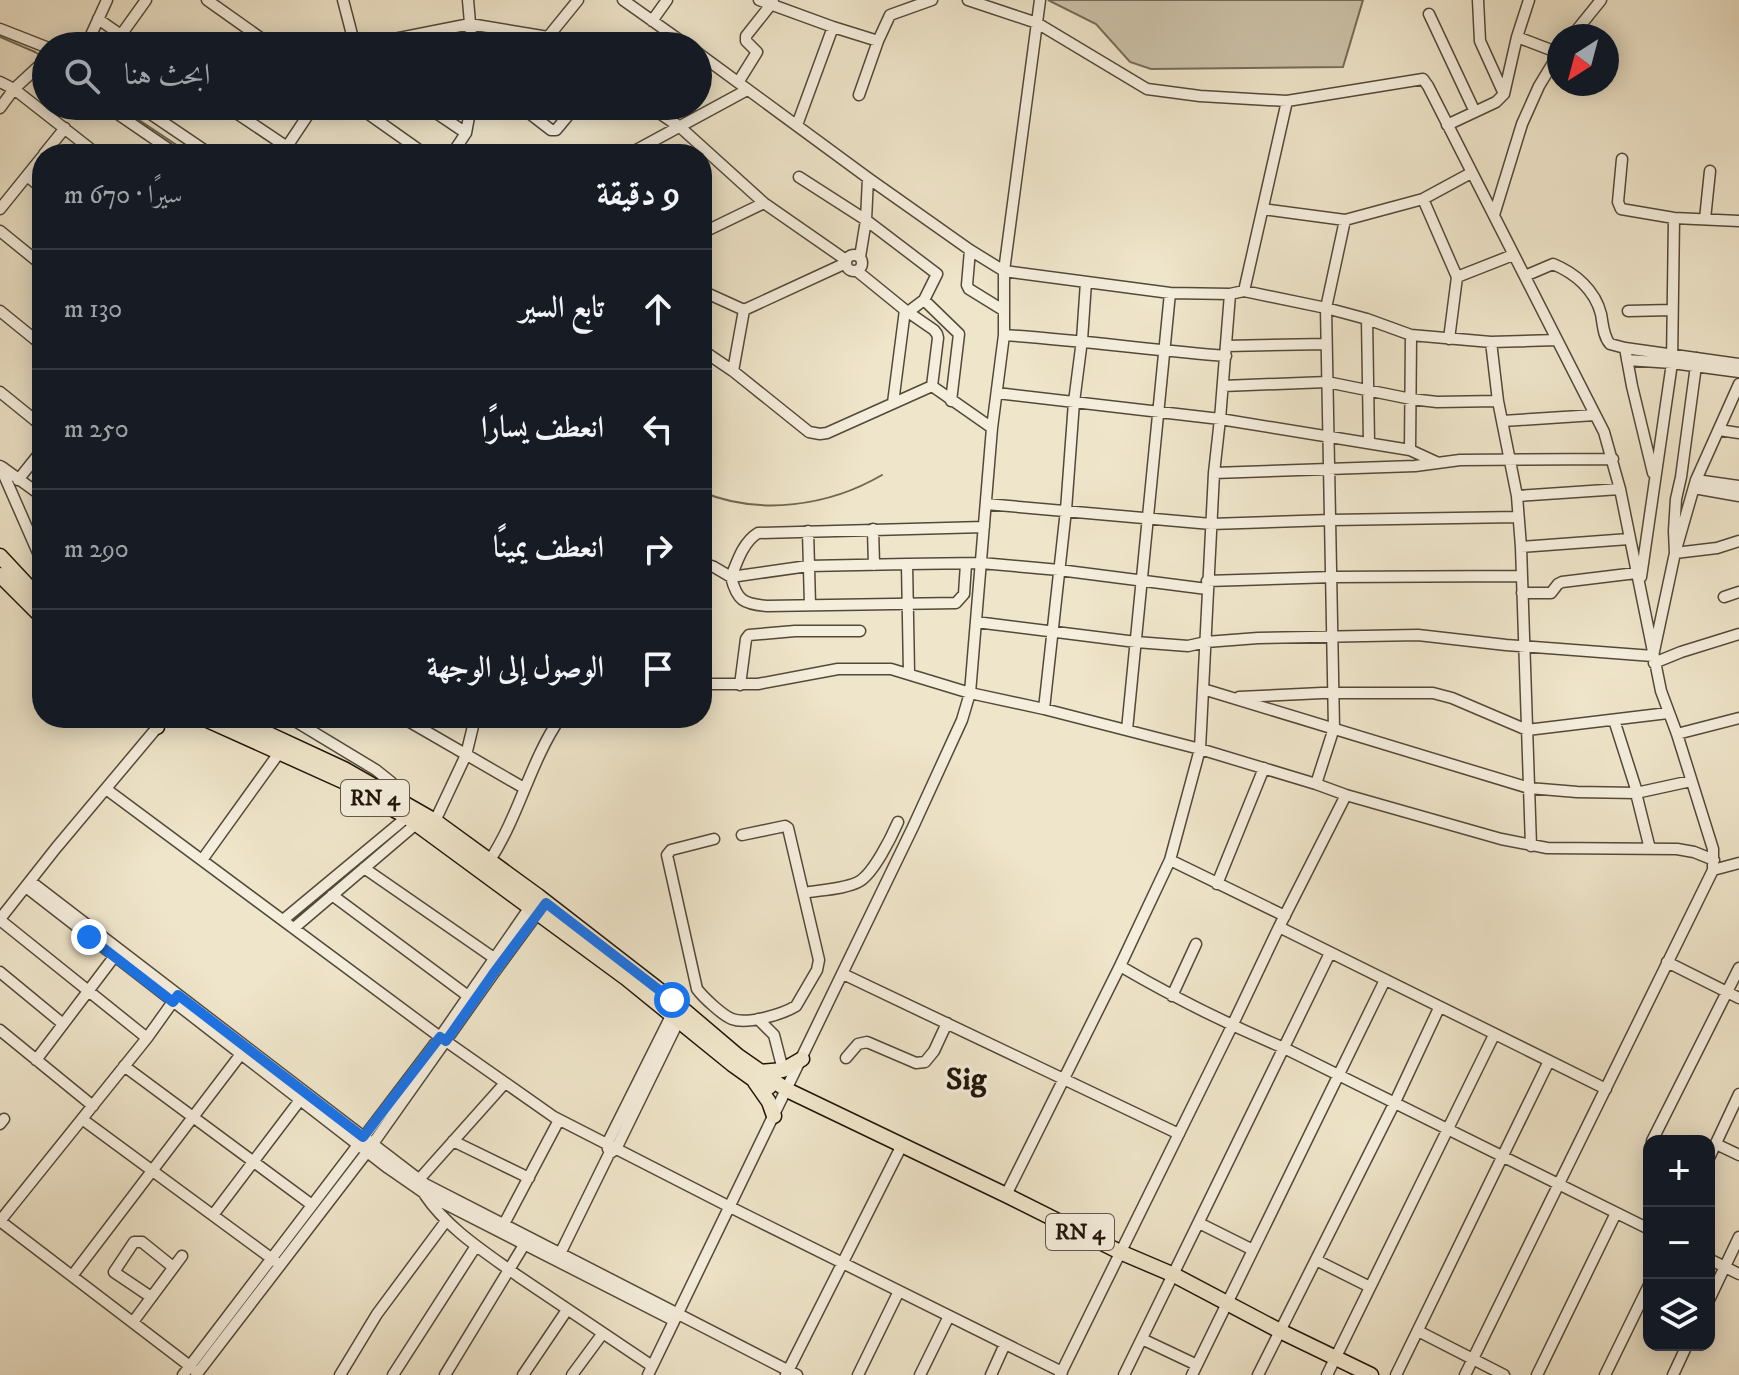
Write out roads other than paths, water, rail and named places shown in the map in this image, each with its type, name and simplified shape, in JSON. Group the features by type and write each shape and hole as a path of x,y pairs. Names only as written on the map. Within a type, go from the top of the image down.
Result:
{"main road":[{"path":"0,556 32,590"},
{"path":"0,575 32,607"},
{"name":"RN 4","path":"225,728 345,782 411,821 538,905 672,1000 756,1075"},
{"name":"RN 4","path":"256,728 344,769 435,821 490,860 538,905 675,1017 756,1075 1120,1252 1174,1275 1371,1375"},
{"path":"774,1116 756,1075 783,1070 802,1059"}],"street":[{"path":"92,32 107,0"},
{"path":"123,32 146,0"},
{"path":"207,0 252,32"},
{"path":"468,0 471,32"},
{"path":"552,32 578,0"},
{"path":"623,0 668,32"},
{"path":"652,21 667,0"},
{"path":"759,0 878,41"},
{"path":"859,95 890,15 919,2 932,0"},
{"path":"968,0 1037,23 1147,89 1200,96 1287,101 1423,79 1604,432 1620,489 1654,660 1668,713 1713,849 1713,865 1465,1375"},
{"path":"416,1183 435,1210 476,1246 603,1333 650,1370 951,746 970,693 992,428 1004,335 1004,271 1040,0"},
{"path":"1478,0 1480,41 1504,94"},
{"path":"1447,125 1496,102 1504,94 1529,0"},
{"path":"1582,24 1601,0"},
{"path":"341,2 352,32"},
{"path":"739,81 757,52 746,41 746,36 772,2"},
{"path":"1429,14 1475,112"},
{"path":"98,19 117,32"},
{"path":"429,32 470,24 518,32"},
{"path":"797,125 833,27"},
{"path":"0,29 32,42"},
{"path":"1517,37 1547,48"},
{"path":"712,63 868,178 1004,271 1170,293 1230,294 1244,291 1326,308 1411,335 1491,342 1557,340"},
{"path":"0,108 32,72"},
{"path":"1494,215 1522,124 1547,73"},
{"path":"0,82 32,103"},
{"path":"712,109 747,90"},
{"path":"1244,291 1287,101"},
{"path":"55,120 85,144"},
{"path":"126,120 161,144"},
{"path":"160,120 195,144"},
{"path":"244,120 276,144"},
{"path":"288,144 304,120"},
{"path":"377,120 411,144"},
{"path":"447,120 466,133"},
{"path":"459,144 466,133 468,120"},
{"path":"538,120 551,130 556,130 564,120"},
{"path":"670,120 699,144"},
{"path":"648,144 693,120"},
{"path":"52,144 65,128"},
{"path":"712,156 764,203 846,261 849,270 857,271 934,330 937,334 932,386"},
{"path":"1622,159 1619,208 1674,218 1739,221"},
{"path":"0,209 32,169"},
{"path":"1705,219 1710,171"},
{"path":"1263,209 1345,220 1423,199 1471,173"},
{"path":"27,176 32,180"},
{"path":"799,177 866,220 937,274 924,300 906,311"},
{"path":"857,271 862,267 860,257 868,178"},
{"path":"1423,199 1457,277 1449,339"},
{"path":"712,228 764,203"},
{"path":"1640,585 1672,359 1674,218"},
{"path":"1316,784 1334,728 1326,308 1345,220"},
{"path":"0,231 32,257"},
{"path":"970,250 969,289 1003,310"},
{"path":"744,310 846,261 852,254 860,257"},
{"path":"1457,277 1513,255"},
{"path":"1525,276 1553,264 1578,279 1598,304 1607,342 1626,354 1739,364"},
{"path":"1044,709 1066,510 1086,282"},
{"path":"1127,730 1170,293"},
{"path":"1006,1195 1170,860 1200,749 1214,473 1230,294"},
{"path":"712,296 744,310"},
{"path":"924,300 959,334 951,401"},
{"path":"733,371 744,310"},
{"path":"1628,311 1672,310"},
{"path":"0,311 32,337"},
{"path":"893,403 906,311"},
{"path":"1367,319 1369,443"},
{"path":"1004,335 1082,340 1164,351 1226,351 1326,344"},
{"path":"1410,450 1411,335"},
{"path":"1491,342 1498,401 1517,496 1531,846"},
{"path":"1626,354 1654,478"},
{"path":"712,357 815,434 827,433 932,386"},
{"path":"1696,362 1739,372"},
{"path":"1675,553 1674,511 1696,362"},
{"path":"1223,386 1327,382 1437,402 1498,401"},
{"path":"1654,660 1675,553 1695,484 1739,384"},
{"path":"932,386 992,428"},
{"path":"0,392 32,418"},
{"path":"997,393 1220,419 1410,450 1436,462"},
{"path":"1503,421 1595,415"},
{"path":"1719,430 1739,433"},
{"path":"1214,473 1415,466 1436,462 1613,459"},
{"path":"18,480 32,462"},
{"path":"0,466 32,489"},
{"path":"0,466 32,539"},
{"path":"1695,484 1739,486"},
{"path":"1695,484 1739,496"},
{"path":"1517,496 1620,489"},
{"path":"986,504 1211,524 1518,517"},
{"path":"966,564 964,594 956,603 748,604 735,594 731,577 750,539 758,533 984,527"},
{"path":"873,529 874,565"},
{"path":"808,531 810,605"},
{"path":"1521,547 1629,539"},
{"path":"1675,553 1717,548 1739,541"},
{"path":"712,566 731,577 808,566 981,563 1207,585 1333,577 1521,576"},
{"path":"907,564 909,673"},
{"path":"1522,593 1551,593 1562,582 1636,573"},
{"path":"1724,597 1739,592"},
{"path":"976,622 1188,646 1206,642 1418,635 1654,660 1739,634"},
{"path":"740,685 749,635 860,631"},
{"path":"712,684 758,684 838,669 891,669 970,693 1200,749 1346,795 1531,846 1686,850 1713,865 1739,863"},
{"path":"1203,689 1529,788 1636,792 1691,781"},
{"path":"1231,698 1403,692 1440,694 1527,730 1668,713"},
{"path":"1677,734 1739,718"},
{"path":"1614,720 1650,849"},
{"path":"147,1038 0,920 154,728"},
{"path":"307,728 376,770 391,782 402,801"},
{"path":"420,728 524,788"},
{"path":"435,821 466,755 473,728"},
{"path":"490,860 504,838 553,728"},
{"path":"202,860 279,753"},
{"path":"1217,884 1264,768"},
{"path":"106,789 443,1039 559,1120 1061,1374 1346,795"},
{"path":"294,928 332,895 343,878 364,868 411,821"},
{"path":"283,920 343,878 411,821"},
{"path":"804,893 863,879 898,822"},
{"path":"714,839 671,850 667,855 697,989 733,1020 758,1019 796,1006 818,968 819,960 788,828 785,826 742,835"},
{"path":"1170,860 1285,916"},
{"path":"364,868 494,958"},
{"path":"28,884 114,957 176,999 241,1054 416,1183 504,1224 558,1258"},
{"path":"28,884 297,1094"},
{"path":"332,895 468,996"},
{"path":"176,999 0,1221 133,1322 194,1373 443,1039 538,905"},
{"path":"443,1039 494,958 538,905"},
{"path":"1279,927 1606,1089"},
{"path":"1172,996 1196,944"},
{"path":"1124,1375 1330,953"},
{"path":"36,1060 114,957"},
{"path":"1667,962 1739,998"},
{"path":"1120,966 1232,1026 1395,1102 1643,1226"},
{"path":"1655,1135 1739,968"},
{"path":"0,972 63,1024"},
{"path":"843,974 1179,1134"},
{"path":"1142,1339 1194,1370 1385,980"},
{"path":"1258,1375 1439,1008"},
{"path":"774,1035 781,1013"},
{"path":"558,1258 675,1017"},
{"path":"758,1019 774,1035 783,1070"},
{"path":"846,1058 858,1044 867,1042 916,1063 925,1062 934,1051 947,1023"},
{"path":"0,1030 93,1106"},
{"path":"1327,1375 1494,1035"},
{"path":"72,1276 241,1054"},
{"path":"1396,1375 1549,1061"},
{"path":"124,1066 312,1205"},
{"path":"416,1183 505,1083"},
{"path":"213,1215 253,1162 297,1094"},
{"path":"1739,1094 1716,1144 1739,1155"},
{"path":"82,1119 276,1262"},
{"path":"504,1224 559,1120"},
{"path":"453,1141 529,1178"},
{"path":"276,1262 312,1205 365,1144"},
{"path":"424,1193 524,1245 604,1275 790,1374 902,1145"},
{"path":"1537,1375 1616,1213"},
{"path":"340,1375 377,1314 446,1221"},
{"path":"1199,1223 1253,1250"},
{"path":"1715,1288 1739,1237"},
{"path":"151,1297 114,1272 134,1242 142,1242 173,1267"},
{"path":"445,1375 524,1245"},
{"path":"393,1375 476,1246"},
{"path":"133,1322 182,1256"},
{"path":"1316,1260 1370,1287"},
{"path":"1715,1262 1739,1274"},
{"path":"858,1375 899,1291"},
{"path":"1605,1375 1643,1297"},
{"path":"523,1375 567,1310"},
{"path":"920,1375 949,1316"},
{"path":"1418,1331 1504,1375"},
{"path":"572,1375 603,1333"},
{"path":"991,1375 1005,1344"},
{"path":"1673,1375 1684,1351"}],"waterway":[{"path":"0,37 32,51"},
{"path":"139,120 175,144"},
{"path":"712,495 747,504 794,504 840,494 882,475"}],"district":[{"name":"Sig","path":"966,1080"}]}
